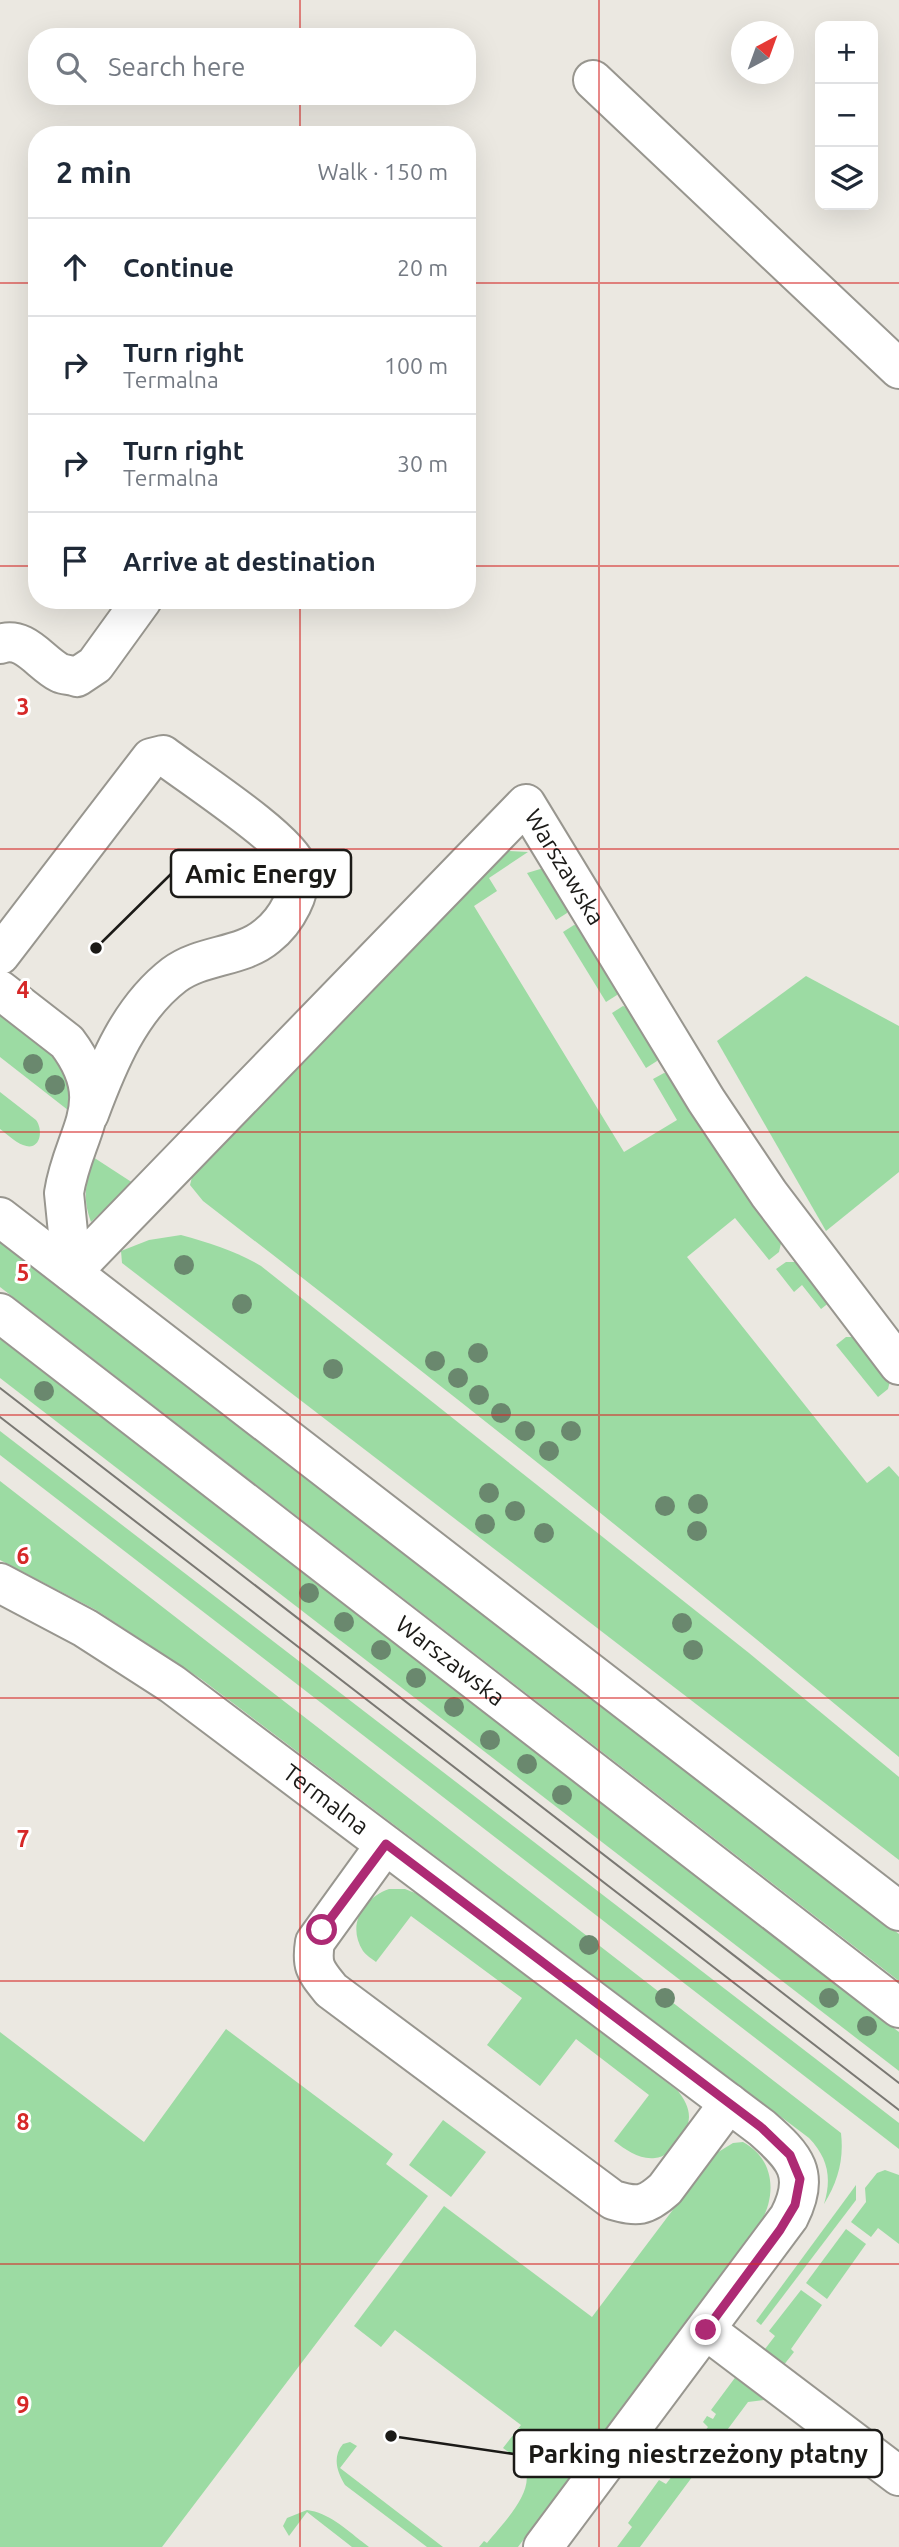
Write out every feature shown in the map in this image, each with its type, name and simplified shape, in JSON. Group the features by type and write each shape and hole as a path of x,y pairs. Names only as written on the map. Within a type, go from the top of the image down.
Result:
{"street":[{"path":"593,80 899,369"},
{"path":"0,644 21,644 60,673 77,677 95,665 135,609"},
{"path":"0,955 151,758 157,755 163,755 281,843 296,864 298,883 293,902 268,936 246,948 200,962 181,971 163,985 145,1005 108,1063 66,1181 64,1193 72,1272"},
{"name":"Warszawska","path":"72,1272 526,804 705,1100 769,1194 899,1365"},
{"path":"0,990 67,1042 75,1052 88,1083 89,1114"},
{"path":"0,1217 899,1911"},
{"name":"Warszawska","path":"0,1313 899,2008"},
{"name":"Termalna","path":"0,1583 57,1612 143,1664 729,2103 785,2149 795,2164 800,2186 789,2217 543,2547"},
{"path":"386,1844 315,1942 312,1960 320,1976 342,1998 613,2200 640,2205 652,2201 665,2189 729,2103"},
{"path":"706,2330 899,2476"}],"green space":[{"path":"509,851 528,852 489,878 497,891 474,906 624,1152 677,1120 653,1079 664,1073 673,1075 782,1239 779,1252 769,1260 735,1218 687,1257 867,1483 889,1466 899,1477 899,1757 554,1476 203,1201 190,1185 193,1173 443,915"},
{"path":"547,867 570,904 567,913 556,920 527,873"},
{"path":"574,925 584,927 619,986 617,995 606,1002 563,932"},
{"path":"806,976 899,1026 899,1172 826,1231 717,1041"},
{"path":"623,1006 633,1010 659,1052 657,1061 646,1068 612,1013"},
{"path":"0,1007 46,1042 71,1082 73,1114 0,1057"},
{"path":"0,1092 36,1120 40,1135 33,1146 20,1144 0,1129"},
{"path":"93,1157 133,1183 91,1222 86,1190"},
{"path":"181,1235 222,1248 261,1266 749,1653 899,1777 899,1860 122,1263 121,1251 149,1240"},
{"path":"0,1240 899,1934 899,1981 0,1287"},
{"path":"786,1262 799,1262 830,1302 821,1309 802,1285 794,1292 776,1269"},
{"path":"846,1337 857,1337 890,1381 888,1389 878,1397 836,1345"},
{"path":"0,1339 899,2032 899,2071 0,1378"},
{"path":"0,1431 899,2123 899,2149 0,1455"},
{"path":"0,1481 841,2133 839,2170 824,2204 828,2186 827,2169 809,2138 201,1679 96,1610 0,1560"},
{"path":"389,1889 405,1889 420,1895 678,2091 686,2103 689,2117 686,2131 678,2144 662,2156 649,2158 633,2154 614,2141 649,2095 576,2039 540,2086 487,2045 522,1998 411,1916 376,1962 367,1955 358,1941 356,1931 360,1913 372,1899"},
{"path":"226,2029 393,2154 386,2164 428,2196 162,2547 0,2547 0,2032 144,2142"},
{"path":"443,2120 486,2152 451,2197 409,2165"},
{"path":"743,2142 761,2158 770,2178 769,2200 761,2222 518,2547 479,2547 484,2541 487,2543 516,2507 526,2486 524,2467 503,2448 521,2425 395,2330 381,2347 354,2326 444,2206 592,2317 715,2154 733,2143"},
{"path":"885,2170 899,2175 899,2244 878,2228 871,2237 851,2222 866,2202 865,2188 877,2173"},
{"path":"856,2185 856,2200 761,2325 756,2321"},
{"path":"846,2229 866,2244 827,2299 806,2283"},
{"path":"801,2290 822,2305 791,2349 794,2352 783,2366 754,2351 759,2345 765,2349 775,2336 769,2331"},
{"path":"740,2371 771,2399 748,2402 640,2547 617,2547 632,2527 628,2523 659,2480 666,2484 676,2471 670,2466 684,2447 689,2451 708,2427 703,2422 707,2416 713,2419 716,2414 711,2410"},
{"path":"350,2442 357,2446 340,2468 443,2547 427,2547 345,2485 338,2470 337,2459 343,2444"},
{"path":"307,2510 332,2519 369,2547 352,2547 307,2512 289,2536 283,2526 287,2518"}],"tram line":[{"path":"0,1388 899,2083"},
{"path":"0,1417 899,2110"}],"place":[{"name":"Amic Energy","path":"96,948"},
{"name":"Parking niestrzeżony płatny","path":"391,2436"}],"route":[{"path":"322,1930 386,1844 762,2128 785,2149 795,2164 800,2179 795,2205 780,2230 706,2330"}]}
